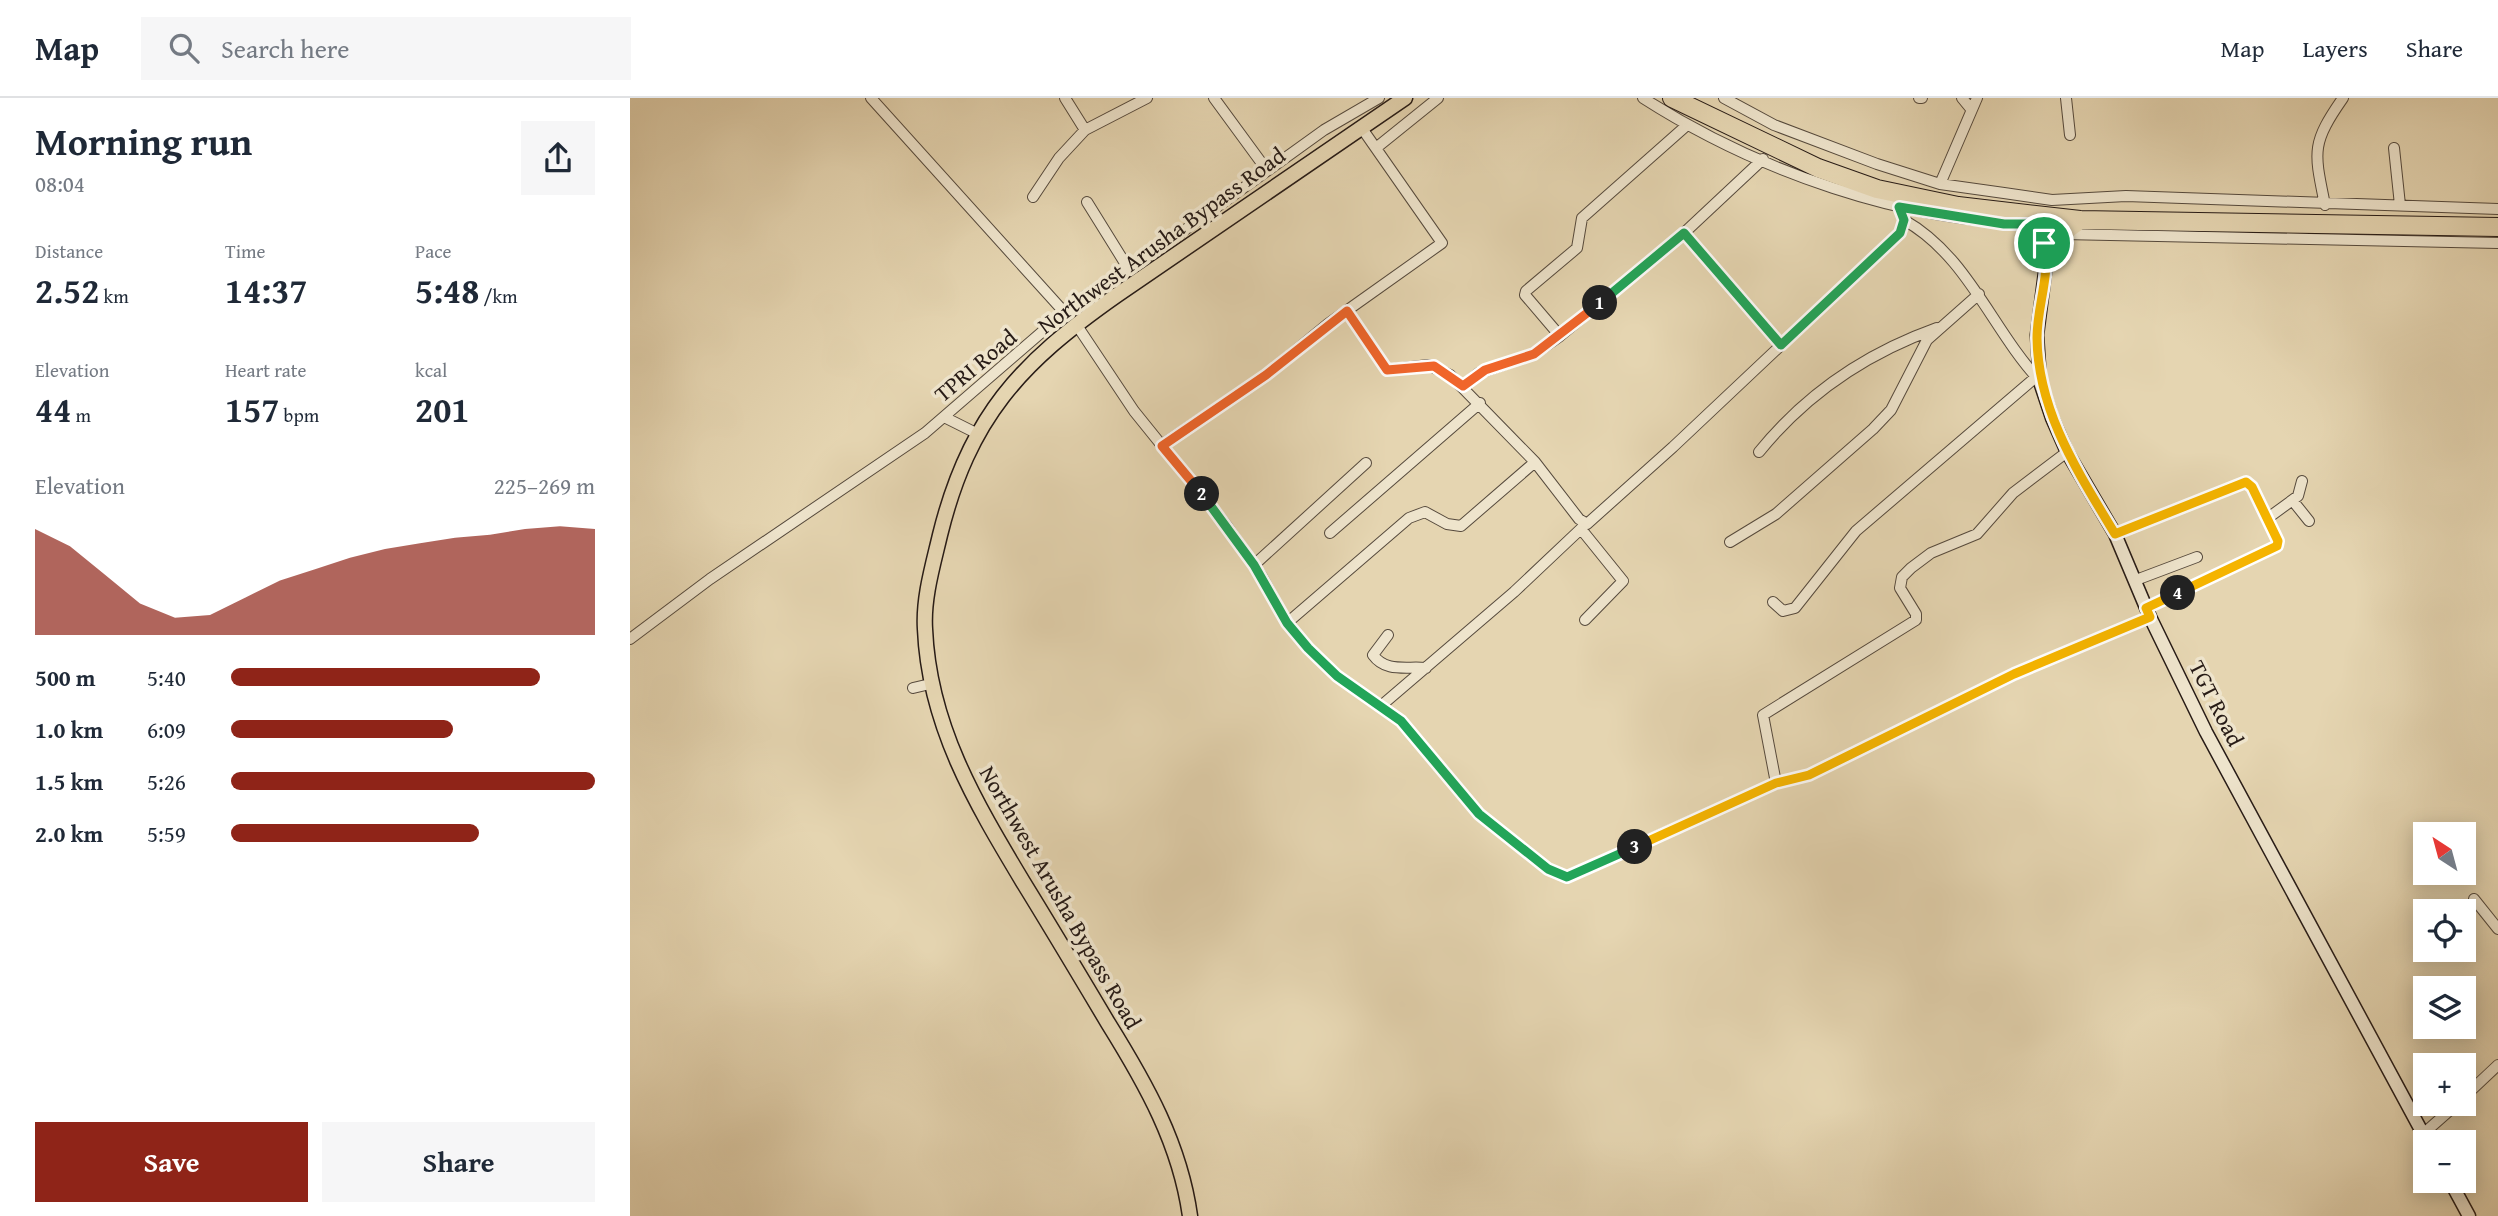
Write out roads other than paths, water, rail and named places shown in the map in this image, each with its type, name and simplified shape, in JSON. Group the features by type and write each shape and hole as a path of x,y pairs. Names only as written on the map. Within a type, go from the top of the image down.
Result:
{"highway":[{"path":"1680,99 1774,149 1877,188 2048,227 2080,220 2498,227"}],"main road":[{"name":"Northwest Arusha Bypass Road","path":"1190,1216 1185,1179 1169,1135 1144,1081 972,797 947,741 930,684 924,626 931,573 960,466 976,433 1003,395 1038,357 1076,324 1405,98"}],"street":[{"path":"871,98 1065,313"},
{"path":"1065,98 1085,130"},
{"path":"1033,197 1059,158 1085,130 1147,98"},
{"path":"1214,98 1266,169"},
{"name":"TPRI Road","path":"630,639 944,417 1079,300 1266,169 1324,130 1379,98"},
{"path":"1376,148 1438,98"},
{"path":"1643,98 1686,125 1763,159 1815,181 1899,207 2004,224 2048,227 2498,243"},
{"path":"1724,98 1774,125 1940,184 2052,200 2126,196 2498,209"},
{"path":"1962,98 1971,109"},
{"path":"1940,184 1977,98"},
{"path":"2066,98 2070,135"},
{"path":"2325,205 2316,144 2322,129 2343,98"},
{"path":"1560,336 1525,295 1526,291 1577,248 1582,218 1686,125"},
{"path":"1162,446 1266,375 1347,311 1442,243 1361,127"},
{"path":"2393,148 2400,205"},
{"path":"1463,386 1479,373 1534,354 1560,336 1684,233 1763,159"},
{"path":"1087,201 1128,268"},
{"path":"1773,602 1783,611 1795,608 1856,531 2038,379 2010,346 1979,294 1927,237 1904,220 1899,207"},
{"path":"1382,705 1673,447 1900,233 1904,220"},
{"path":"2048,227 2048,263"},
{"name":"TGT Road","path":"2048,227 2048,263 2037,335 2038,379 2067,452 2115,534 2148,613 2206,732 2422,1130"},
{"path":"1684,233 1781,345"},
{"path":"1730,542 1776,514 1873,429 1891,410 1918,356 1938,328 1979,294"},
{"path":"1347,311 1387,370 1434,366 1463,386 1535,462 1623,581 1585,620"},
{"path":"1076,324 1134,411 1254,565 1287,623 1323,663 1401,721 1479,814 1548,869 1567,877 1776,783 1809,775 2014,674 2148,613 2277,546 2278,541 2252,487 2245,482 2115,534"},
{"path":"1759,452 1794,411 1863,361 1938,328"},
{"path":"1330,533 1480,403"},
{"path":"944,417 976,433"},
{"path":"1776,783 1763,715 1916,620 1916,614 1900,588 1902,577 1931,553 1977,534 2012,493 2067,452"},
{"path":"1287,623 1409,518 1425,512 1447,524 1461,526 1535,462"},
{"path":"1254,565 1366,463"},
{"path":"2268,518 2293,501 2301,492 2302,481"},
{"path":"2293,501 2309,521"},
{"path":"2136,580 2197,557"},
{"path":"1388,635 1373,655 1377,660 1393,668 1426,668"},
{"path":"913,688 930,684"},
{"path":"2476,902 2498,929"},
{"path":"2476,1086 2498,1065"},
{"path":"2433,1130 2446,1116"},
{"path":"2457,1193 2469,1216"}]}
